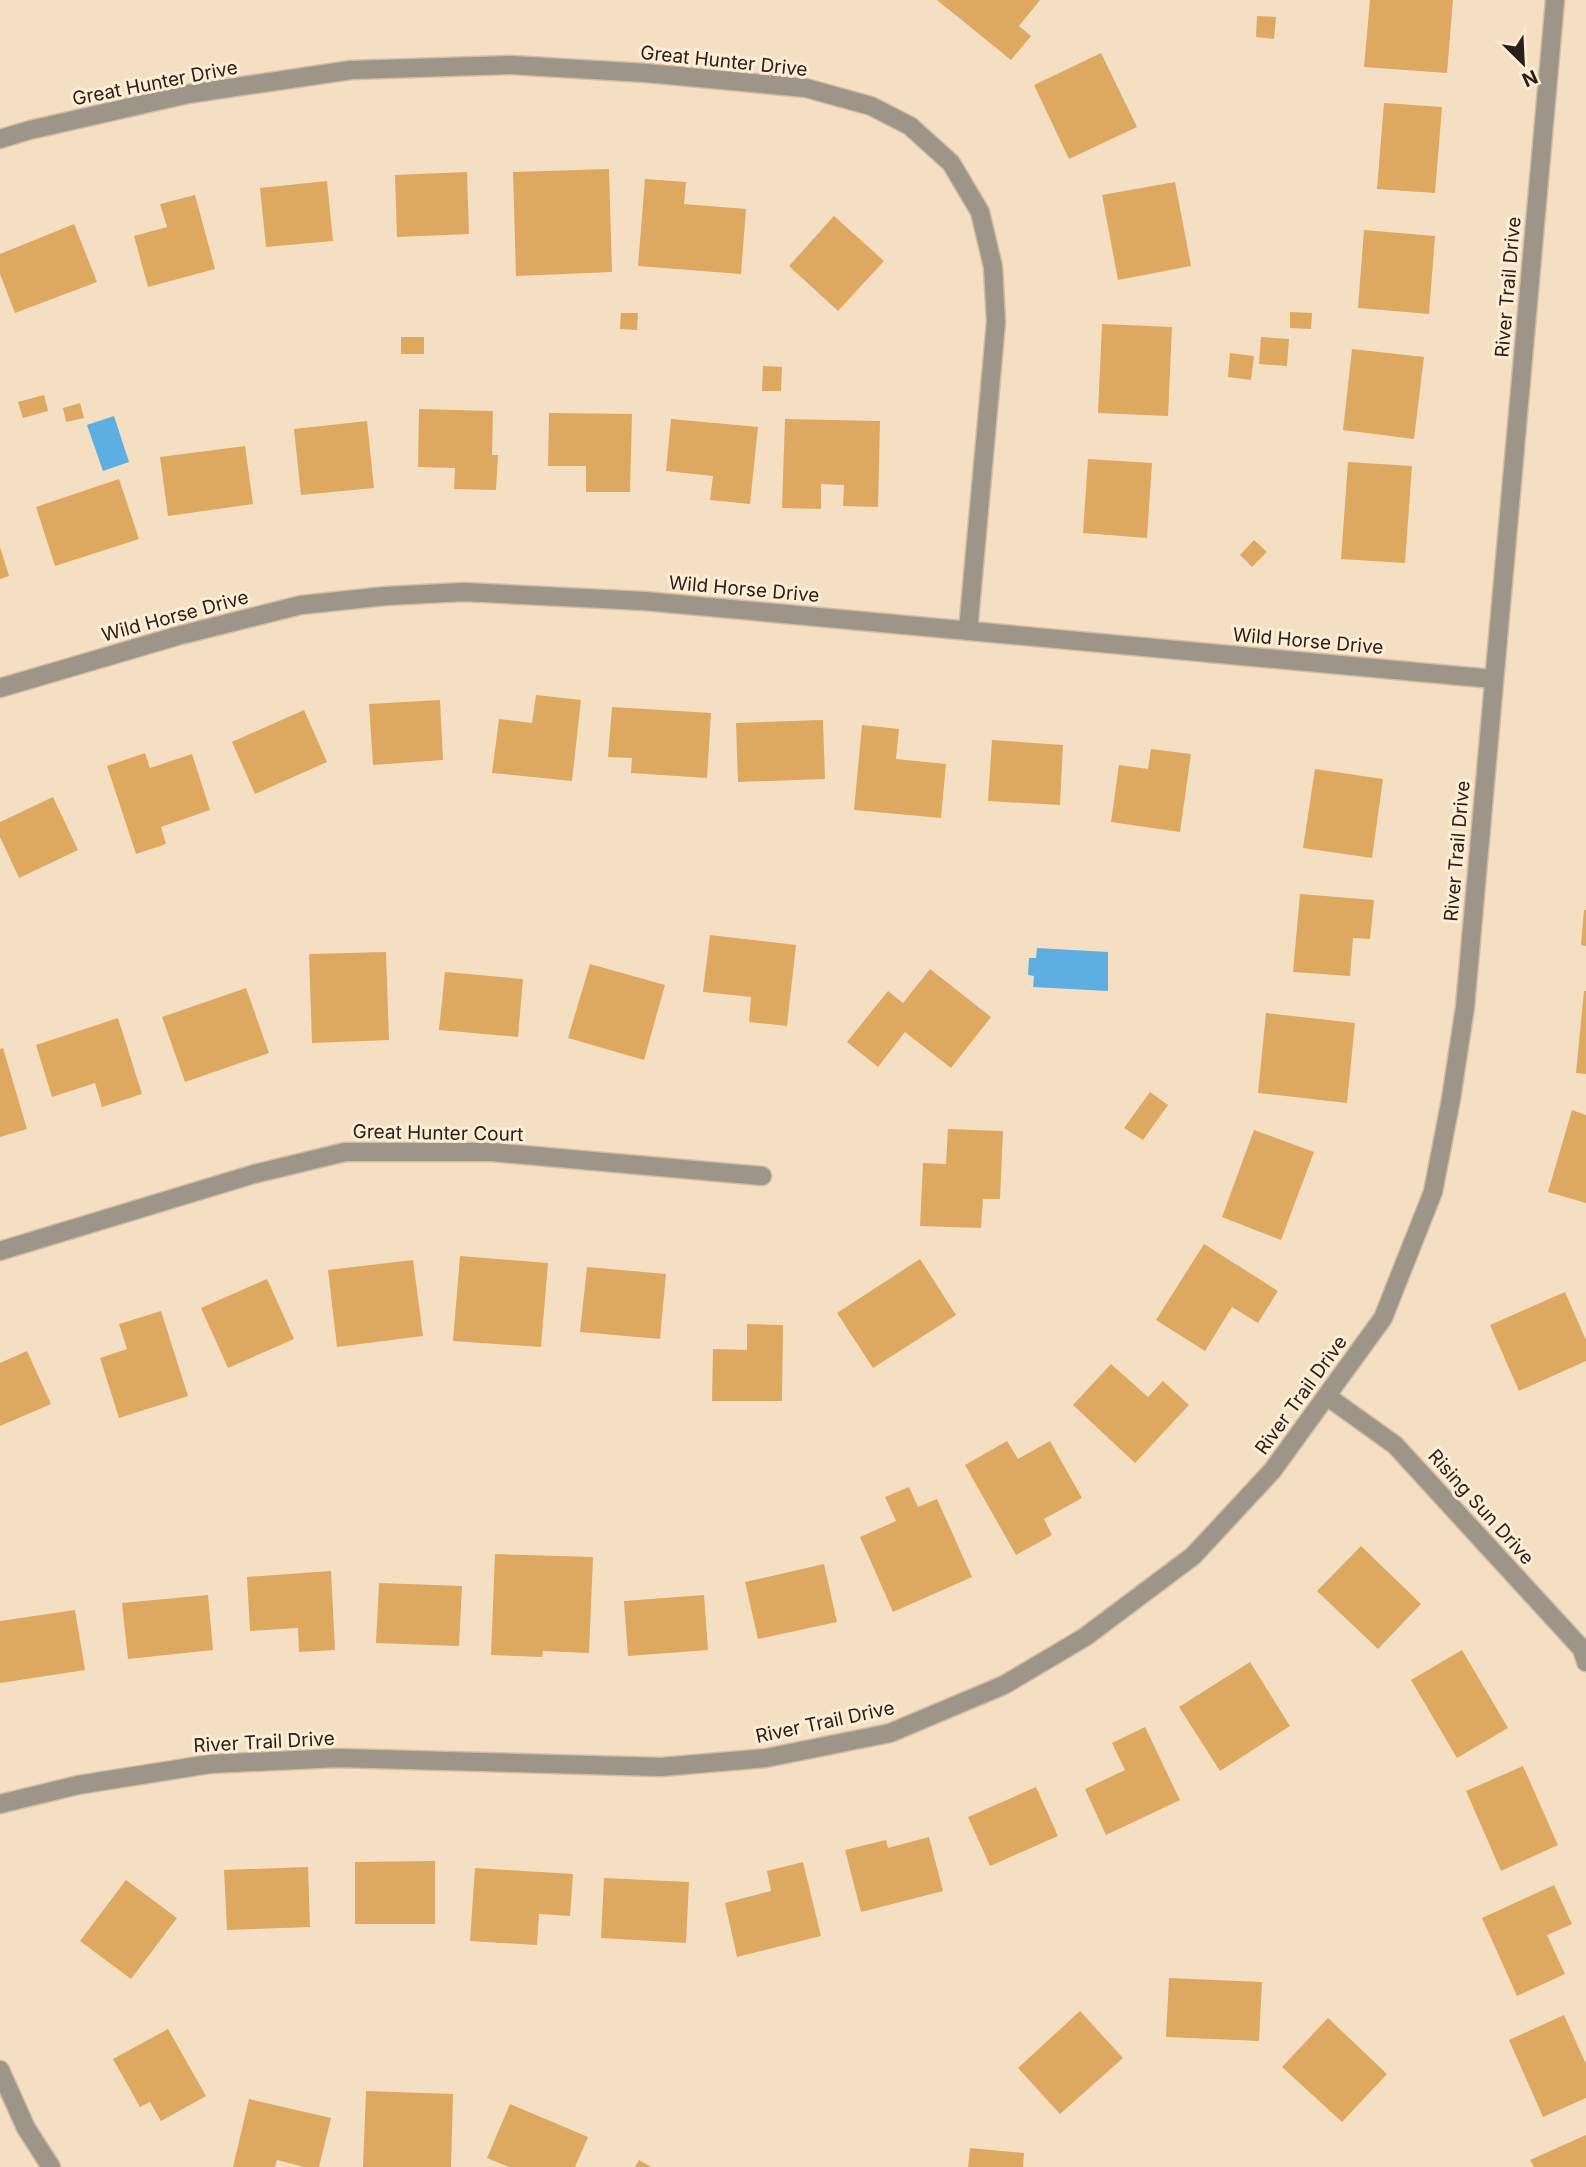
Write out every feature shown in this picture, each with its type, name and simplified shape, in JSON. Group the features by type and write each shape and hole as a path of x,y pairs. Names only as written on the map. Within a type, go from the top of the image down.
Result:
{"street":[{"name":"River Trail Drive","path":"0,1804 78,1785 210,1764 338,1758 661,1767 766,1758 890,1733 1004,1685 1085,1637 1193,1556 1272,1471 1383,1318 1433,1192 1451,1099 1465,1007 1555,0"},
{"name":"Great Hunter Drive","path":"0,139 188,94 364,70 511,65 646,74 806,88 872,106 910,127 951,163 980,212 993,267 996,322 968,631"},
{"name":"Wild Horse Drive","path":"0,688 177,636 301,606 386,596 464,592 644,601 1493,679"},
{"name":"Great Hunter Court","path":"0,1251 254,1174 345,1152 492,1152 762,1176"},
{"name":"Rising Sun Drive","path":"1328,1397 1395,1445 1582,1649 1586,1662"},
{"path":"0,2070 26,2128 51,2167"}],"water":[{"path":"114,416 129,462 103,471 87,425"},
{"path":"1037,948 1108,952 1108,991 1033,987 1034,976 1028,975 1029,958 1036,958"}],"building":[{"path":"937,0 1040,0 1019,26 1031,36 1011,60"},
{"path":"1370,0 1453,0 1447,73 1364,67"},
{"path":"1257,16 1276,17 1274,39 1256,37"},
{"path":"1101,53 1137,127 1069,159 1034,85"},
{"path":"1384,103 1442,107 1435,193 1377,189"},
{"path":"609,169 612,272 516,276 513,172"},
{"path":"467,172 469,234 397,237 395,175"},
{"path":"645,179 686,182 684,204 746,209 741,274 638,266"},
{"path":"327,181 333,241 266,247 260,188"},
{"path":"1175,182 1191,266 1118,280 1102,195"},
{"path":"195,195 215,269 148,287 134,236 167,227 160,204"},
{"path":"834,216 884,261 838,311 789,266"},
{"path":"74,224 97,282 15,313 0,274 0,254"},
{"path":"1364,230 1435,236 1429,314 1358,308"},
{"path":"1290,312 1312,313 1311,329 1290,328"},
{"path":"621,313 638,313 637,330 620,329"},
{"path":"1102,324 1172,327 1168,416 1098,413"},
{"path":"401,337 424,337 424,354 401,354"},
{"path":"1261,337 1289,339 1287,366 1259,364"},
{"path":"1352,349 1424,357 1414,439 1343,430"},
{"path":"1230,353 1254,356 1251,380 1228,377"},
{"path":"763,366 782,367 781,391 762,391"},
{"path":"44,395 48,411 23,418 18,402"},
{"path":"80,403 84,418 66,422 63,408"},
{"path":"419,409 493,411 492,455 498,455 496,490 454,489 455,468 418,467"},
{"path":"549,413 632,414 630,492 586,492 586,466 548,466"},
{"path":"671,419 758,427 750,504 710,500 713,476 666,471"},
{"path":"785,419 880,421 878,507 843,506 844,485 821,484 821,509 782,508"},
{"path":"367,421 374,488 301,495 294,429"},
{"path":"245,446 253,504 168,516 160,457"},
{"path":"1088,459 1152,463 1147,538 1083,533"},
{"path":"1348,462 1412,466 1405,563 1341,559"},
{"path":"119,479 139,539 55,566 36,507"},
{"path":"1254,540 1267,552 1252,567 1240,555"},
{"path":"0,547 9,576 0,579"},
{"path":"536,695 581,700 572,781 492,773 499,719 532,723"},
{"path":"440,700 443,760 373,765 369,704"},
{"path":"612,707 711,713 707,778 631,773 632,758 608,757"},
{"path":"304,710 327,762 255,794 232,742"},
{"path":"823,720 825,779 738,782 736,723"},
{"path":"862,725 899,729 896,759 946,764 941,818 854,810"},
{"path":"992,740 1063,745 1060,805 988,801"},
{"path":"1151,749 1191,754 1180,832 1111,822 1119,765 1148,769"},
{"path":"145,753 150,768 192,754 210,810 161,827 166,844 136,854 107,766"},
{"path":"1315,769 1383,779 1372,858 1303,848"},
{"path":"53,797 78,850 19,878 0,837 0,822"},
{"path":"1300,894 1374,900 1370,939 1353,938 1350,976 1293,972"},
{"path":"1586,910 1586,946 1581,945"},
{"path":"710,935 796,945 787,1026 749,1022 751,997 703,992"},
{"path":"386,952 389,1040 312,1043 309,954"},
{"path":"590,964 665,985 644,1060 568,1038"},
{"path":"930,969 991,1017 951,1068 905,1032 878,1067 847,1042 888,991 903,1003"},
{"path":"445,972 523,979 518,1037 439,1030"},
{"path":"246,988 269,1053 185,1082 162,1017"},
{"path":"1586,991 1586,1074 1576,1073"},
{"path":"1266,1013 1355,1023 1347,1103 1258,1093"},
{"path":"118,1018 142,1094 102,1107 95,1083 52,1097 36,1045"},
{"path":"3,1048 27,1129 0,1137 0,1049"},
{"path":"1150,1092 1168,1105 1143,1140 1124,1128"},
{"path":"1572,1110 1586,1115 1586,1203 1548,1192"},
{"path":"948,1129 1003,1131 1000,1199 983,1199 981,1228 920,1226 923,1163 946,1164"},
{"path":"1254,1130 1314,1152 1281,1240 1222,1217"},
{"path":"1204,1244 1278,1291 1258,1323 1232,1307 1205,1351 1156,1320"},
{"path":"460,1256 548,1263 541,1347 453,1341"},
{"path":"920,1259 956,1315 873,1368 837,1313"},
{"path":"413,1260 423,1336 337,1347 328,1270"},
{"path":"587,1267 666,1274 660,1339 580,1332"},
{"path":"267,1279 294,1339 228,1368 201,1308"},
{"path":"1565,1292 1586,1340 1586,1361 1519,1391 1490,1325"},
{"path":"161,1311 188,1396 119,1418 100,1358 127,1349 119,1324"},
{"path":"747,1324 783,1325 782,1401 712,1401 713,1349 747,1350"},
{"path":"27,1351 51,1404 0,1426 0,1363"},
{"path":"1111,1364 1148,1397 1163,1381 1189,1405 1135,1463 1073,1405"},
{"path":"1007,1441 1018,1459 1050,1441 1082,1498 1044,1519 1052,1535 1016,1555 965,1465"},
{"path":"909,1487 918,1507 937,1499 972,1577 893,1612 860,1537 896,1521 885,1497"},
{"path":"1361,1546 1421,1604 1378,1649 1317,1591"},
{"path":"495,1554 593,1557 589,1653 543,1651 542,1657 491,1655"},
{"path":"824,1564 837,1622 758,1639 745,1582"},
{"path":"331,1571 335,1650 299,1652 298,1628 250,1631 247,1577"},
{"path":"379,1583 462,1586 459,1646 376,1643"},
{"path":"208,1595 213,1650 128,1659 122,1603"},
{"path":"704,1595 708,1650 628,1656 624,1601"},
{"path":"75,1610 85,1670 0,1683 0,1621"},
{"path":"1462,1650 1508,1728 1457,1758 1411,1680"},
{"path":"1250,1662 1290,1726 1220,1771 1179,1707"},
{"path":"1145,1727 1180,1800 1106,1835 1085,1789 1125,1770 1112,1743"},
{"path":"1523,1766 1558,1845 1501,1871 1466,1791"},
{"path":"1036,1787 1058,1836 990,1866 968,1817"},
{"path":"929,1837 943,1891 861,1912 845,1850 886,1840 888,1848"},
{"path":"435,1861 435,1924 355,1924 355,1862"},
{"path":"803,1862 821,1936 737,1957 725,1903 771,1891 767,1871"},
{"path":"308,1867 310,1927 227,1930 224,1870"},
{"path":"475,1868 573,1874 570,1916 539,1914 537,1945 470,1941"},
{"path":"604,1878 689,1882 686,1943 601,1938"},
{"path":"126,1880 177,1918 131,1979 80,1941"},
{"path":"1554,1885 1572,1924 1547,1935 1565,1974 1517,1996 1482,1918"},
{"path":"1169,1978 1262,1982 1259,2041 1166,2037"},
{"path":"1080,2011 1123,2058 1060,2114 1018,2068"},
{"path":"1564,2015 1586,2064 1586,2098 1543,2117 1509,2040"},
{"path":"1328,2018 1387,2074 1342,2122 1282,2067"},
{"path":"168,2029 206,2096 161,2121 150,2102 140,2107 113,2059"},
{"path":"366,2091 453,2094 451,2167 363,2167"},
{"path":"249,2099 331,2118 319,2167 304,2167 277,2160 275,2167 233,2167"},
{"path":"510,2104 588,2137 575,2167 509,2167 487,2158"},
{"path":"1586,2135 1586,2167 1534,2167 1530,2160"},
{"path":"970,2148 1024,2153 1023,2167 968,2167"},
{"path":"639,2160 651,2167 635,2167"}]}
